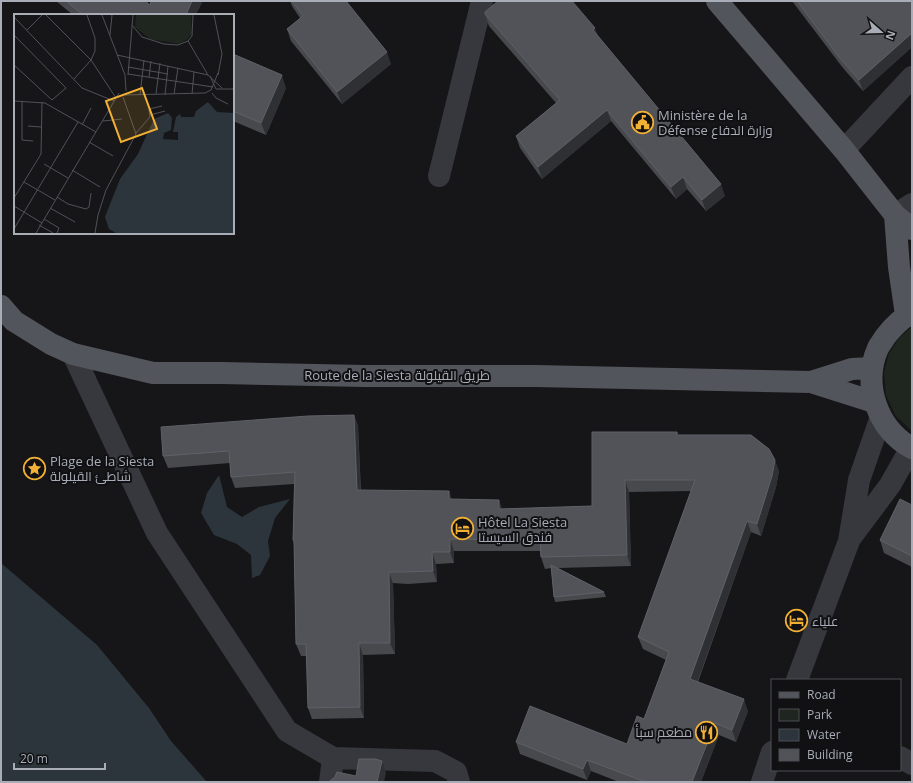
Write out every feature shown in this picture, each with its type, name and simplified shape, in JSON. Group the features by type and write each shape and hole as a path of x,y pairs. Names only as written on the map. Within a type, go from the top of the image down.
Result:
{"main road":[{"path":"717,1 844,150 904,209 912,229"},
{"path":"904,209 899,267 909,314 890,330 878,348 872,368 871,385 877,409 893,435 911,448"},
{"name":"Route de la Siesta طريق القيلولة","path":"1,306 14,321 51,344 73,354 153,373 365,376 536,376 811,382 852,368 872,368"},
{"name":"Route de la Siesta طريق القيلولة","path":"811,382 877,409"}],"street":[{"path":"439,176 482,1"},
{"path":"844,150 912,77"},
{"path":"73,354 157,533 287,731 334,758 435,761 456,772 459,782"},
{"path":"797,679 849,540 859,480 877,409"},
{"path":"849,540 890,485 911,448"},
{"path":"762,782 771,755"},
{"path":"330,782 334,758"},
{"path":"901,758 912,764"}],"green space":[{"path":"912,327 912,431 895,415 886,395 884,373 889,353 900,337"}],"water":[{"path":"219,475 227,507 242,517 259,507 290,499 275,518 268,541 270,556 260,575 252,578 251,555 237,544 214,535 201,513 207,493"},
{"path":"1,563 97,645 149,708 171,741 207,782 1,782"}],"building":[{"path":"66,1 145,1 150,5 151,1 192,1 186,14 82,14"},
{"path":"292,1 346,1 387,52 337,92 287,29 303,16"},
{"path":"498,1 572,1 595,28 593,30 721,184 702,200 683,177 671,187 607,110 538,167 516,136 560,100 485,14 485,12"},
{"path":"797,1 912,1 912,33 859,80 839,57"},
{"path":"234,54 282,75 261,123 234,111"},
{"path":"354,415 357,490 449,491 449,499 499,500 499,509 592,506 592,432 677,432 677,435 751,435 769,449 775,460 772,476 757,524 747,521 690,679 744,699 732,730 715,723 692,782 646,782 587,760 583,769 516,742 530,706 627,744 637,716 644,719 669,652 638,637 695,480 625,480 627,555 541,557 540,540 450,539 450,552 432,552 433,571 389,572 390,643 359,643 360,707 308,708 306,644 296,644 293,540 295,472 231,477 229,451 163,456 161,427 308,416"},
{"path":"900,499 912,505 912,556 880,540"},
{"path":"551,565 604,592 554,597"},
{"path":"359,759 375,759 382,761 377,782 330,782 335,777 337,772 356,776"}],"place":[{"name":"Ministère de la Défense وزارة الدفاع","path":"643,122"},
{"name":"Plage de la Siesta شاطئ القيلولة","path":"34,468"},
{"name":"Hôtel La Siesta فندق السيستا","path":"462,529"},
{"name":"علياء","path":"797,621"},
{"name":"مطعم سبأ","path":"707,732"}]}
